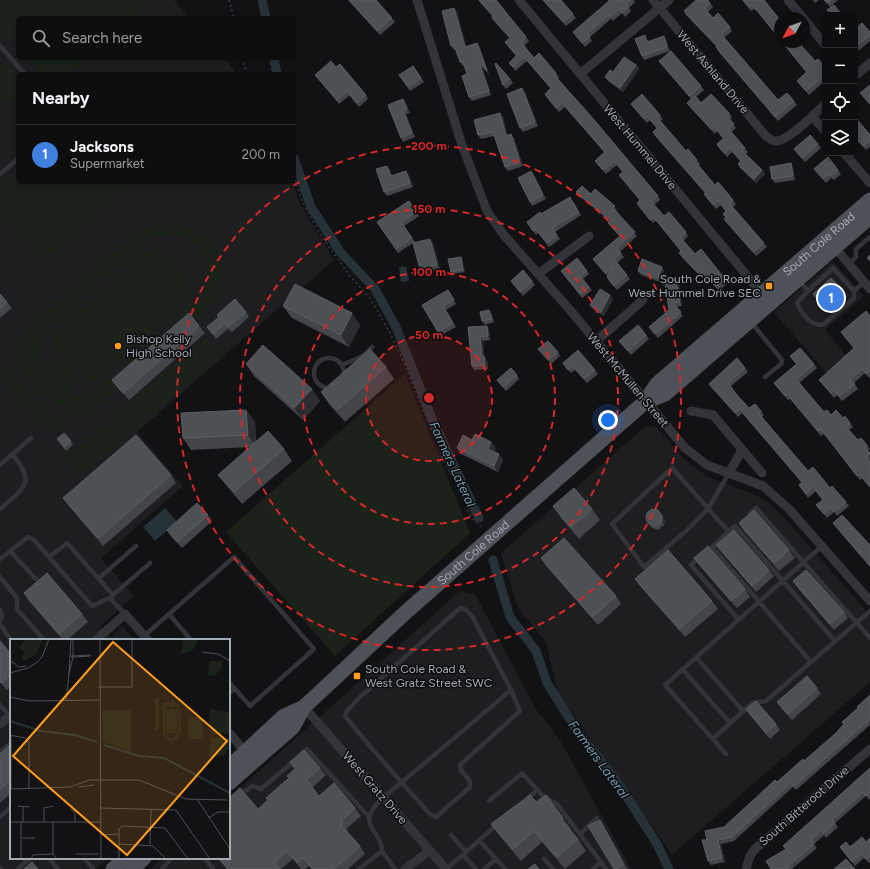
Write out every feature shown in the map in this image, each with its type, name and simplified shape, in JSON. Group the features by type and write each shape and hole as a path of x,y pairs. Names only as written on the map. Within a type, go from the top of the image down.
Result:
{"main road":[{"name":"South Cole Road","path":"645,402 665,394 798,279 870,200"},
{"name":"South Cole Road","path":"230,782 284,716 304,707 406,612 477,549 489,530 645,402 657,384 762,294 830,243 870,216"},
{"name":"South Cole Road","path":"230,766 250,757"},
{"path":"113,869 124,859"},
{"path":"132,869 143,859"}],"street":[{"name":"West McMullen Street","path":"417,0 462,145 487,211 503,234 684,448 707,465 763,486 789,509 870,601"},
{"name":"West Hummel Drive","path":"519,0 762,294"},
{"name":"West Ashland Drive","path":"653,0 765,135 776,141 788,137 812,116"},
{"path":"580,74 669,0"},
{"path":"788,0 798,12"},
{"path":"810,26 822,41"},
{"path":"858,73 870,63"},
{"path":"822,107 812,116 822,128"},
{"path":"847,156 870,183"},
{"path":"538,274 589,236"},
{"path":"830,243 867,285"},
{"path":"595,342 643,300"},
{"path":"691,411 713,415 762,473"},
{"path":"729,473 742,450"},
{"path":"97,639 125,614 146,638"},
{"name":"West Gratz Drive","path":"304,707 446,869"},
{"path":"0,724 10,716"},
{"path":"230,734 250,757"},
{"name":"South Bitteroot Drive","path":"746,869 750,856 755,849 870,749"},
{"path":"405,869 429,851"}],"lane":[{"path":"0,46 23,72"},
{"path":"0,174 16,161"},
{"path":"849,264 856,257 856,249 870,237"},
{"path":"834,268 854,291 854,298 824,324 818,326 814,325 799,308 797,302 834,268"},
{"path":"798,279 808,291"},
{"path":"854,291 867,285"},
{"path":"750,321 782,360 781,364 765,377"},
{"path":"342,365 363,356 372,347"},
{"path":"332,358 342,365 343,378 334,387 322,386 315,380 314,367 320,360 332,358"},
{"path":"0,465 31,438"},
{"path":"0,509 20,492 25,483 24,468 12,454"},
{"path":"729,473 708,509 688,529 644,567 612,524 672,468 708,509 729,532"},
{"path":"745,517 756,508 870,638"},
{"path":"739,620 691,565 740,522"},
{"path":"735,526 835,641"},
{"path":"0,559 28,537 34,540 92,606 112,597 150,563"},
{"path":"49,557 67,543 99,578 125,614"},
{"path":"99,578 136,546"},
{"path":"726,754 665,685 822,546"},
{"path":"712,547 811,662"},
{"path":"10,550 36,579"},
{"path":"146,638 169,614 234,557 314,649 250,706 230,683"},
{"path":"0,578 17,598 17,609 43,639"},
{"path":"460,608 466,610 472,616 511,690 520,711 460,765 461,770 470,782 470,787 436,816 430,814 402,783 346,716 347,711 359,698 460,608"},
{"path":"0,610 2,616 0,620"},
{"path":"713,739 752,703 766,701 870,611"},
{"path":"169,614 191,639"},
{"path":"0,624 10,639"},
{"path":"696,658 743,711"},
{"path":"683,670 730,723"},
{"path":"230,693 234,689"},
{"path":"396,869 382,851 382,844 369,824 369,817 372,810 383,798 511,690"},
{"path":"0,705 10,714"},
{"path":"0,752 10,744"},
{"path":"235,800 252,786 261,789 307,749 369,817"},
{"path":"489,801 522,773 544,797 557,804 581,833 606,869"},
{"path":"529,798 537,790"},
{"path":"0,816 10,808"},
{"path":"581,833 597,818"},
{"path":"446,869 502,821"},
{"path":"451,835 476,869"},
{"path":"480,840 505,869"},
{"path":"359,869 382,851"},
{"path":"18,869 29,859"},
{"path":"50,859 58,869"},
{"path":"85,859 93,869"},
{"path":"162,869 171,859"},
{"path":"205,859 213,869"},
{"path":"484,869 496,859"},
{"path":"544,859 553,869"},
{"path":"593,869 601,862"}],"path":[{"path":"229,0 233,16"},
{"path":"260,0 264,16"},
{"path":"243,60 246,72"},
{"path":"270,60 272,72"},
{"path":"296,182 302,201 320,234 350,276 370,298 389,331 405,365 446,466 457,484 471,517 489,530"}],"shaded area":[{"name":"Bishop Kelly High School","path":"0,0 174,0 188,16 16,16 16,60 226,60 235,72 16,72 16,184 294,184 300,204 334,260 137,432 183,486 101,558 134,596 101,626 111,637 122,626 134,639 10,639 10,859 108,859 96,869 0,869"},
{"path":"0,0 133,0 142,14 140,16 16,16 16,44 0,25"},
{"path":"0,59 16,78 16,97 0,110"},
{"path":"31,60 87,60 72,72 40,72"},
{"path":"16,175 16,184 128,184 45,259 0,210 0,189"},
{"path":"172,222 189,227 202,235 213,245 219,258 221,272 219,286 213,301 202,314 80,421 71,412 74,408 58,404 45,396 34,386 27,374 23,361 23,347 28,333 38,319 136,234 156,223","holes":["173,234 184,237 193,242 206,257 209,276 207,286 202,296 98,388 83,394 64,394 71,377 70,370 66,364 54,359 45,359 36,362 36,348 41,334 145,243 155,236"]},
{"path":"154,246 195,292 90,384 50,337"},
{"path":"833,261 864,296 825,330 848,358 828,375 774,312"},
{"path":"406,266 409,281 401,282 399,267"},
{"path":"206,336 222,353 83,475 68,457"},
{"path":"4,364 60,428 53,434 0,374 0,367"},
{"path":"405,374 470,533 335,656 226,532"},
{"path":"646,426 658,428 685,460 708,477 754,494 770,504 789,523 870,615 870,682 672,855 558,693 546,642 518,608 501,553"},
{"path":"165,508 177,522 155,541 143,527"},
{"path":"460,591 475,594 535,708 560,740 631,869 150,869 161,859 230,859 230,797"}],"building":[{"path":"349,0 376,0 392,18 377,31"},
{"path":"479,0 496,0 526,37 521,42 534,58 539,53 556,73 554,75 590,115 658,196 651,201 664,216 669,212 686,232 680,237 695,254 701,249 725,279 716,287 708,278 705,281 679,253 681,251 654,217 650,220 637,203 640,200 619,175 623,172 614,161 603,170 595,161 605,152 562,103 556,108 545,94 551,88 524,57 513,67 509,63 518,54 516,55 505,42 510,38 492,18 493,16"},
{"path":"543,0 561,0 573,14 563,22"},
{"path":"609,0 631,0 626,4 628,7 622,13 619,9 610,17 608,15 587,34 590,37 582,43 573,32"},
{"path":"696,0 708,0 710,3 704,8 713,18 718,13 730,27 721,34 778,100 787,93 794,101 775,117 716,47 717,46 684,11"},
{"path":"743,0 764,0 774,12 774,32 755,8 751,5 749,7"},
{"path":"824,0 831,0 827,3"},
{"path":"834,5 840,12 829,12 827,10"},
{"path":"454,8 465,47 477,43 487,71 479,63 489,91 469,97 462,76 467,74 463,61 460,62 454,45 451,46 442,11"},
{"path":"862,23 870,32 870,35 858,45 858,26"},
{"path":"645,35 647,42 664,36 667,47 642,56 635,39"},
{"path":"787,48 803,48 815,61 818,59 822,64 822,77 806,91 797,81 807,72"},
{"path":"671,51 701,86 689,96 659,61"},
{"path":"624,57 636,65 620,88 605,77 610,70 613,72"},
{"path":"331,61 336,67 340,64 366,95 356,103 347,91 337,100 315,75"},
{"path":"496,63 510,79 503,85 495,64"},
{"path":"413,66 421,78 408,87 399,75"},
{"path":"870,85 870,104 860,93"},
{"path":"522,88 535,122 520,128 507,94"},
{"path":"642,94 660,115 657,117 686,151 688,149 697,160 695,162 715,185 718,182 733,200 729,203 764,243 753,252 724,219 726,217 723,214 726,211 718,201 713,205 704,194 706,193 653,132 657,128 647,116 644,119 631,104"},
{"path":"711,94 729,113 727,116 734,124 728,128 745,148 742,151 762,170 754,179 738,164 741,161 730,148 724,153 717,144 724,138 714,127 712,130 687,103 695,96 701,103"},
{"path":"403,99 407,109 403,110 412,133 401,138 388,105"},
{"path":"500,113 506,136 511,134 520,162 505,167 493,132 478,135 474,120"},
{"path":"858,121 870,135 870,141 863,146 858,140"},
{"path":"810,135 818,144 802,158 794,149"},
{"path":"828,157 838,170 831,176 828,174 823,179 814,169"},
{"path":"791,163 793,176 772,179 770,167"},
{"path":"387,166 391,176 406,171 410,183 384,192 376,169"},
{"path":"531,171 543,195 530,202 518,178"},
{"path":"582,186 591,194 595,189 615,206 613,208 635,232 616,248 621,253 614,259 627,275 614,286 607,277 614,266 605,273 593,259 620,236 608,223 611,220 576,192"},
{"path":"570,197 578,212 552,228 557,235 547,243 536,229 533,231 527,222 540,212 541,214"},
{"path":"409,201 416,212 401,222 412,238 396,249 377,222"},
{"path":"430,239 437,265 420,269 413,243"},
{"path":"461,257 463,270 451,272 448,259"},
{"path":"577,258 587,271 580,276 589,287 580,294 561,271"},
{"path":"642,259 662,267 658,278 638,271"},
{"path":"523,270 532,281 520,292 511,281"},
{"path":"831,278 843,291 824,307 813,294"},
{"path":"676,281 680,302 673,303 681,312 655,334 649,327 669,310 665,283"},
{"path":"295,284 352,313 341,335 283,306"},
{"path":"600,289 610,295 601,312 590,305"},
{"path":"448,290 454,300 443,306 453,323 438,332 422,305"},
{"path":"0,294 7,302 0,309"},
{"path":"235,299 246,312 228,327 225,323 213,334 207,327 219,317 217,315"},
{"path":"489,310 492,319 482,321 480,312"},
{"path":"866,311 870,316 870,370 866,374 862,369 850,379 855,384 839,396 834,390 831,393 819,380 854,348 841,332"},
{"path":"189,313 199,326 123,393 112,380"},
{"path":"638,325 646,335 628,351 619,341"},
{"path":"487,326 488,336 480,337 482,356 484,356 485,365 472,366 468,327"},
{"path":"548,341 558,352 548,360 538,349"},
{"path":"263,345 312,389 294,408 246,364"},
{"path":"800,348 814,364 796,379 824,412 827,410 831,415 836,410 843,418 845,416 850,423 846,427 858,440 861,438 867,445 865,448 870,453 866,457 870,462 870,487 859,474 857,476 821,429 818,431 787,394 785,396 774,383 797,364 790,356"},
{"path":"370,349 386,367 337,410 321,392"},
{"path":"578,350 595,370 584,379 573,366 568,370 563,363"},
{"path":"737,358 745,368 728,383 749,408 755,404 761,411 759,414 808,471 813,467 830,488 832,486 846,502 834,512 831,508 824,514 816,505 823,500 813,487 806,494 799,485 802,482 740,409 735,413 709,384"},
{"path":"511,368 517,375 503,387 497,380"},
{"path":"246,410 248,435 183,438 181,413"},
{"path":"268,431 284,449 234,492 218,475"},
{"path":"64,433 71,441 64,447 57,439"},
{"path":"475,434 491,442 488,449 499,454 494,466 457,448 463,435 472,440"},
{"path":"136,435 171,475 98,538 63,498"},
{"path":"574,488 592,509 571,527 553,506"},
{"path":"197,503 208,515 177,542 167,530"},
{"path":"652,509 658,510 662,516 662,521 656,526 648,523 646,518 647,513"},
{"path":"754,510 789,550 774,563 739,523"},
{"path":"842,515 870,545 870,566 833,523"},
{"path":"734,530 769,570 752,586 716,545"},
{"path":"564,538 616,596 592,617 541,558"},
{"path":"708,546 745,589 731,601 694,558"},
{"path":"668,550 712,601 679,629 635,579"},
{"path":"806,570 844,612 830,624 793,581"},
{"path":"47,573 82,614 59,634 24,593"},
{"path":"0,641 10,653 10,675 1,683"},
{"path":"807,676 817,688 788,714 777,702"},
{"path":"870,695 870,719 794,786 791,783 732,837 718,840 722,858 708,861 702,840 707,840 705,831 724,827 775,780 777,782 836,733 844,724 842,722"},
{"path":"756,701 776,724 766,733 746,709"},
{"path":"10,745 10,781 0,790 0,754"},
{"path":"304,750 320,768 306,780 319,796 334,783 355,808 341,821 343,823 341,825 360,846 334,869 313,869 303,858 297,863 287,851 274,863 280,869 228,869 220,859 230,859 230,797 240,788 258,809 268,800 266,798 289,778 287,776 295,769 290,762"},
{"path":"870,768 870,792 866,796 863,792 832,820 835,823 823,834 821,831 811,840 814,844 787,867 788,869 771,869 766,861 786,849 783,846"},
{"path":"530,795 536,802 546,795 563,818 561,820 578,839 557,857 534,831 513,849 491,824"},
{"path":"600,820 624,865 616,869 614,869 588,826"},
{"path":"862,837 866,842 870,838 870,856 866,859 862,854 852,862 840,847 846,842 850,847"},
{"path":"846,859 855,869 834,869"},
{"path":"32,862 38,869 24,869"},
{"path":"535,864 539,869 528,869"}],"waterway":[{"name":"Farmers Lateral","path":"262,0 266,16"},
{"name":"Farmers Lateral","path":"274,60 277,72"},
{"name":"Farmers Lateral","path":"296,164 311,207 341,253 375,289 396,327 433,421 479,518"},
{"name":"Farmers Lateral","path":"493,560 510,617 536,651 547,683 578,732 614,777 657,844 669,869"}],"place":[{"name":"South Cole Road & West Hummel Drive SEC","path":"769,286"},
{"name":"Jacksons","path":"831,298"},
{"name":"Bishop Kelly High School","path":"118,346"},
{"name":"South Cole Road & West Gratz Street SWC","path":"357,676"}]}
